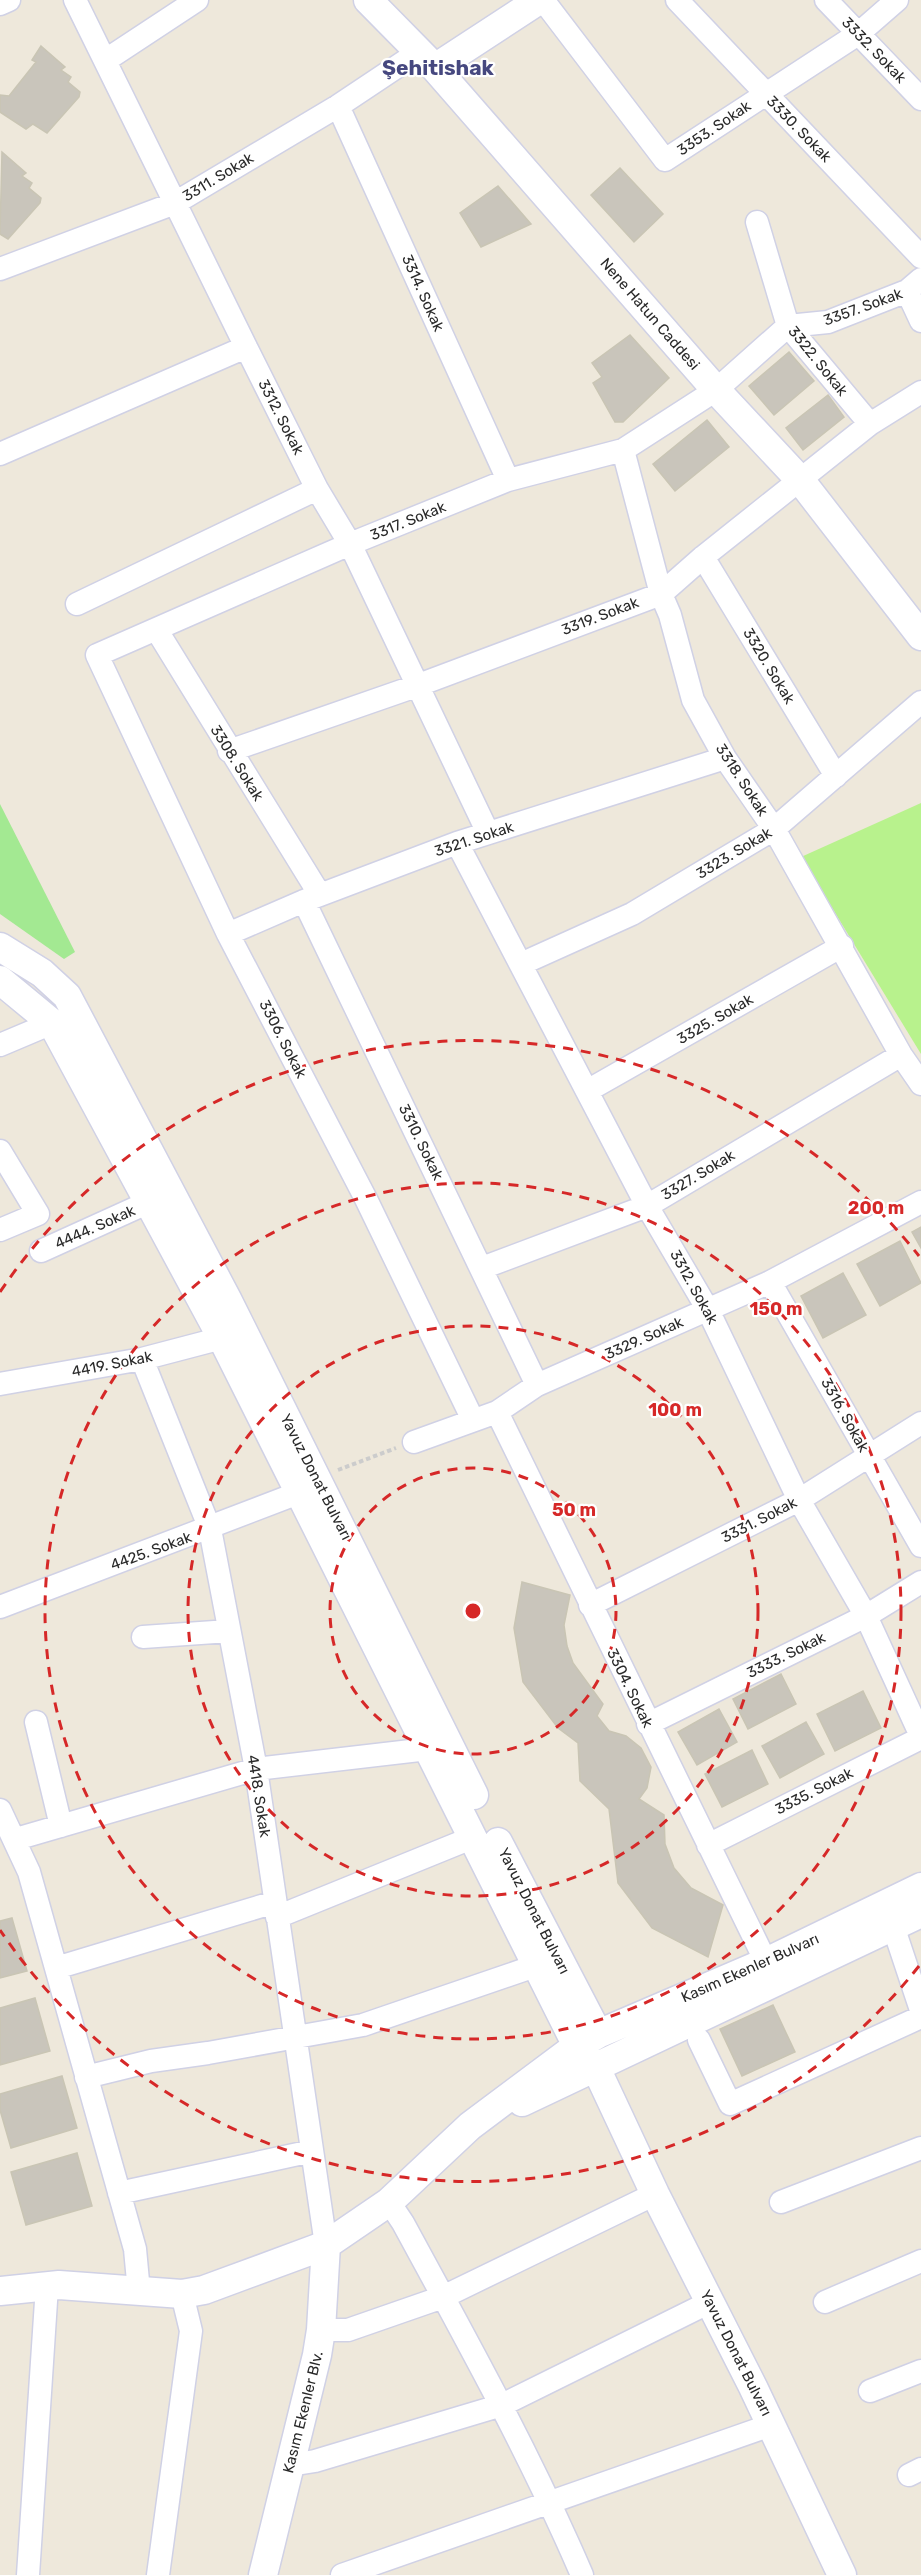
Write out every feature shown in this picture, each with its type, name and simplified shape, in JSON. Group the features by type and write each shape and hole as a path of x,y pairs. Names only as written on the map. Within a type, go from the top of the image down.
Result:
{"street":[{"path":"0,4 9,0"},
{"name":"3312. Sokak","path":"75,0 317,489 350,544 488,833"},
{"path":"106,60 197,0"},
{"name":"Nene Hatun Caddesi","path":"368,0 427,60 716,390 801,481 921,636"},
{"path":"427,60 541,0"},
{"name":"3353. Sokak","path":"541,0 665,160 858,34 897,0"},
{"name":"3330. Sokak","path":"676,0 921,257"},
{"name":"3332. Sokak","path":"826,0 921,99"},
{"name":"3311. Sokak","path":"0,269 175,203 338,106 427,60"},
{"name":"3314. Sokak","path":"338,106 508,480"},
{"name":"3322. Sokak","path":"757,222 788,326 870,424"},
{"path":"914,285 921,321"},
{"name":"3357. Sokak","path":"788,326 828,322 914,285"},
{"path":"716,390 788,326"},
{"path":"0,454 246,347"},
{"name":"3317. Sokak","path":"97,655 350,544 508,480 623,450 716,390"},
{"name":"3319. Sokak","path":"229,751 416,686 661,594 703,556 801,481 870,424 921,392"},
{"name":"3318. Sokak","path":"623,450 661,594 670,615 693,700 725,758 774,829 902,1055 921,1084"},
{"path":"77,603 317,489"},
{"name":"3320. Sokak","path":"703,556 836,776"},
{"name":"3308. Sokak","path":"156,629 229,751 312,898"},
{"name":"3306. Sokak","path":"97,655 228,934 366,1199 473,1420"},
{"name":"3323. Sokak","path":"521,964 632,914 774,829 921,702"},
{"name":"3321. Sokak","path":"228,934 312,898 457,843 725,758"},
{"name":"3312. Sokak","path":"457,843 647,1206 708,1310 799,1500 866,1616 921,1737"},
{"name":"3310. Sokak","path":"312,898 537,1385"},
{"name":"3325. Sokak","path":"587,1091 842,946"},
{"name":"Yavuz Donat Bulvarı","path":"0,947 42,973 67,996 227,1299 457,1762 588,2040"},
{"name":"Yavuz Donat Bulvarı","path":"0,980 52,1023 222,1338 538,1965 588,2040"},
{"path":"0,1046 52,1023"},
{"name":"3327. Sokak","path":"482,1268 647,1206 902,1055"},
{"path":"0,1151 38,1214 0,1230"},
{"name":"4444. Sokak","path":"41,1251 149,1202"},
{"name":"3329. Sokak","path":"408,1444 496,1412 537,1385 770,1282 921,1202"},
{"name":"3316. Sokak","path":"770,1282 921,1546"},
{"name":"4419. Sokak","path":"0,1384 142,1359 222,1338"},
{"name":"4418. Sokak","path":"142,1359 210,1529 256,1769 326,2246"},
{"name":"3304. Sokak","path":"496,1412 766,1962"},
{"name":"3331. Sokak","path":"590,1605 799,1500 869,1458 921,1423"},
{"name":"4425. Sokak","path":"0,1607 210,1529 301,1492"},
{"name":"3333. Sokak","path":"648,1724 866,1616 921,1582"},
{"path":"143,1637 229,1631"},
{"path":"36,1722 61,1826"},
{"name":"3335. Sokak","path":"708,1845 921,1737"},
{"path":"16,1839 256,1769 428,1749"},
{"path":"0,1810 16,1839 29,1872 135,2249 139,2292"},
{"path":"56,1968 276,1910 474,1837"},
{"name":"Kasım Ekenler Bulvarı","path":"470,2126 588,2040 766,1962 921,1887"},
{"name":"Kasım Ekenler Bulvarı","path":"470,2126 921,1913"},
{"path":"893,1926 921,2010"},
{"path":"86,2077 151,2061 208,2054 363,2025 538,1965"},
{"path":"699,2040 730,2104 921,2017"},
{"path":"588,2040 596,2068"},
{"name":"Yavuz Donat Bulvarı","path":"596,2068 655,2194 771,2425 842,2575"},
{"path":"0,2291 47,2286 182,2294 204,2290 326,2246 389,2202 470,2126"},
{"path":"781,2202 921,2148"},
{"path":"119,2193 312,2151"},
{"path":"321,2330 348,2330 443,2296 655,2194"},
{"path":"389,2202 502,2405 551,2503 582,2575"},
{"name":"Kasım Ekenler Blv.","path":"263,2575 321,2330 326,2246"},
{"path":"825,2302 921,2261"},
{"path":"28,2575 47,2286"},
{"path":"158,2575 191,2331 182,2294"},
{"path":"290,2465 315,2461 502,2405 710,2302"},
{"path":"870,2391 921,2371"},
{"path":"342,2575 771,2425"}],"path":[{"path":"334,1472 408,1444"}],"green space":[{"path":"921,803 921,1054 801,857"},
{"path":"0,804 75,952 64,959 0,914"}],"building":[{"path":"41,46 65,67 61,70 71,77 68,82 80,92 79,97 47,133 33,124 26,129 0,112 0,95 9,96 36,62 32,60"},
{"path":"2,152 26,173 22,176 32,183 29,188 41,198 40,203 8,239 0,234"},
{"path":"620,168 663,214 634,242 591,195"},
{"path":"498,186 531,224 481,247 460,213"},
{"path":"630,335 669,378 623,422 615,422 593,383 602,377 592,363"},
{"path":"789,352 814,381 774,415 749,386"},
{"path":"828,395 844,417 803,450 786,428"},
{"path":"707,420 729,447 675,491 653,464"},
{"path":"921,1227 921,1248 912,1232"},
{"path":"900,1241 921,1283 880,1306 857,1264"},
{"path":"843,1273 866,1315 823,1338 801,1296"},
{"path":"522,1582 570,1595 564,1625 567,1646 573,1663 603,1704 597,1716 609,1731 626,1736 641,1748 651,1767 647,1788 639,1799 664,1815 665,1844 674,1868 691,1888 723,1905 708,1957 652,1928 618,1883 609,1809 580,1781 578,1743 558,1728 523,1682 514,1628"},
{"path":"781,1674 796,1704 748,1729 733,1699"},
{"path":"863,1691 881,1728 835,1751 817,1714"},
{"path":"719,1709 737,1742 697,1765 678,1732"},
{"path":"806,1722 824,1754 780,1778 762,1746"},
{"path":"752,1750 768,1784 722,1807 705,1774"},
{"path":"12,1918 27,1971 0,1978 0,1921"},
{"path":"35,1998 50,2051 0,2065 0,2008"},
{"path":"773,2005 795,2052 742,2076 720,2029"},
{"path":"62,2076 77,2128 11,2148 0,2110 0,2094"},
{"path":"77,2153 92,2206 26,2225 11,2172"}],"district":[{"name":"Şehitishak","path":"438,67"}]}
